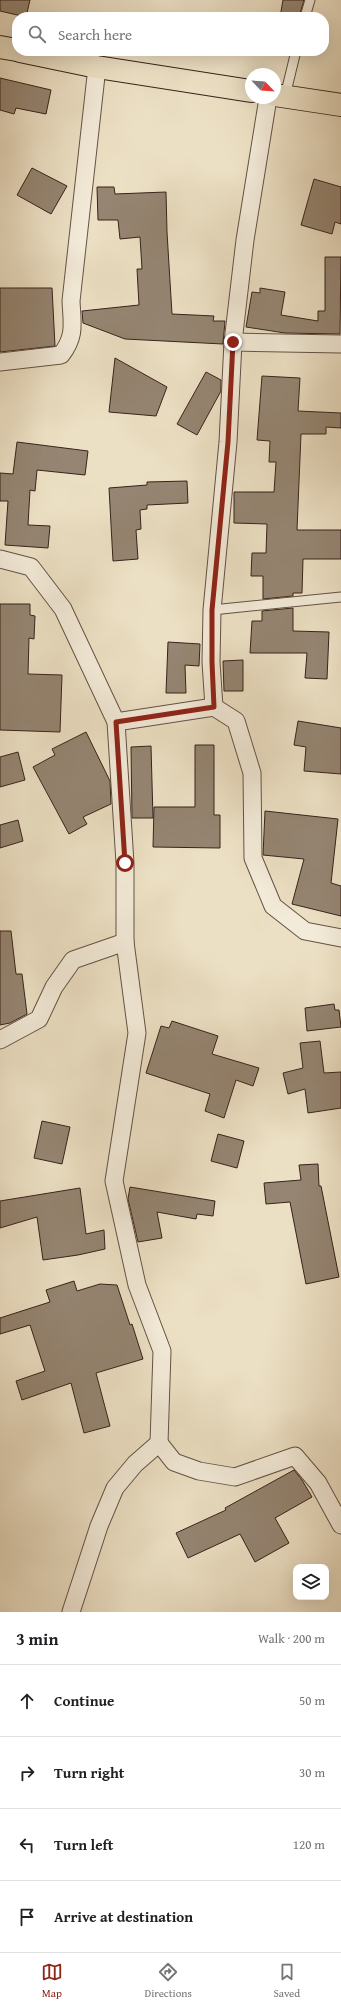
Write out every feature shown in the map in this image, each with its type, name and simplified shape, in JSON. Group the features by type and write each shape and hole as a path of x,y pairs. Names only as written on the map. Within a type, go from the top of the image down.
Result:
{"highway":[{"path":"0,47 12,49"},
{"path":"44,56 97,67 245,90"},
{"path":"281,97 341,105"}],"street":[{"path":"0,362 61,355 68,346 73,334 71,301 97,67"},
{"path":"214,707 212,610 228,442 233,342 244,240 274,104"},
{"path":"233,342 341,344"},
{"path":"0,559 31,567 63,609 116,722 125,863 125,942 138,1033 114,1181 138,1285 162,1351 159,1443 174,1462 199,1471 235,1477 295,1456 318,1483 341,1525"},
{"path":"116,722 214,707 236,721 252,773 253,858 273,906 305,931 341,938"},
{"path":"0,1040 39,1019 54,987 73,960 125,942"},
{"path":"71,1612 99,1526 115,1488 135,1464 159,1443"}],"lane":[{"path":"306,12 310,0"},
{"path":"281,85 294,56"},
{"path":"212,610 341,597"}],"building":[{"path":"0,0 30,0 27,12 12,12 12,14 0,11"},
{"path":"283,0 304,0 300,12 281,12"},
{"path":"0,78 51,90 46,114 16,108 14,114 0,110"},
{"path":"32,168 67,186 51,214 17,195"},
{"path":"314,179 341,187 341,224 335,222 332,234 301,225"},
{"path":"97,187 114,187 115,194 166,192 172,314 214,316 213,321 225,321 223,344 125,339 83,323 82,311 139,305 137,269 142,269 140,237 120,239 118,220 98,220"},
{"path":"325,257 341,257 340,334 285,333 246,327 252,292 260,293 260,288 285,292 281,315 318,321 318,311 325,311"},
{"path":"0,288 52,288 55,346 0,352"},
{"path":"115,358 167,387 156,416 109,412"},
{"path":"206,372 221,380 221,391 197,435 177,424"},
{"path":"262,376 300,378 298,411 341,413 341,428 326,427 326,434 301,434 297,530 341,530 341,559 303,559 302,593 293,593 293,596 263,599 263,576 251,576 252,553 266,553 267,524 234,523 234,492 274,492 276,462 269,462 270,441 257,440"},
{"path":"17,442 88,451 85,475 37,470 35,491 30,490 28,525 50,526 48,548 5,545 8,501 0,501 0,473 13,474"},
{"path":"187,481 188,503 147,505 147,509 140,510 141,529 136,530 138,559 113,561 109,488 147,485 147,482"},
{"path":"0,604 30,604 30,615 35,616 34,639 29,638 28,674 62,675 60,732 0,730"},
{"path":"293,608 293,631 329,632 327,679 305,678 307,653 250,653 252,621 262,621 262,611"},
{"path":"168,642 200,644 199,666 185,665 186,693 166,693"},
{"path":"243,660 243,691 224,691 223,661"},
{"path":"298,721 341,728 341,774 304,771 306,747 294,745"},
{"path":"86,732 110,781 111,804 83,817 87,824 69,834 33,767 55,755 52,749"},
{"path":"195,745 214,745 214,815 220,815 220,848 153,847 154,807 195,807"},
{"path":"151,746 153,818 132,818 131,747"},
{"path":"18,752 25,780 0,787 0,757"},
{"path":"265,811 338,819 331,883 341,886 341,916 292,904 304,859 263,855"},
{"path":"18,820 23,841 0,848 0,825"},
{"path":"0,931 11,931 16,974 22,974 27,1014 10,1023 0,1025"},
{"path":"334,1004 335,1010 339,1010 341,1027 307,1031 305,1008"},
{"path":"172,1021 218,1036 212,1054 259,1068 253,1086 236,1080 224,1118 205,1111 210,1094 146,1073 161,1026 169,1028"},
{"path":"320,1041 324,1073 341,1072 341,1108 308,1113 305,1089 288,1094 283,1073 303,1068 300,1043"},
{"path":"42,1121 70,1127 62,1164 34,1158"},
{"path":"218,1134 244,1141 237,1168 211,1161"},
{"path":"318,1164 319,1186 321,1186 339,1277 306,1284 290,1202 266,1204 264,1183 301,1180 299,1165"},
{"path":"130,1187 215,1201 213,1216 197,1214 196,1219 157,1212 162,1238 138,1242 128,1199"},
{"path":"80,1188 86,1234 104,1230 105,1249 43,1260 37,1217 0,1228 0,1201"},
{"path":"74,1281 77,1291 100,1284 117,1285 130,1325 132,1324 143,1359 96,1373 110,1426 84,1433 71,1383 22,1400 16,1381 45,1371 30,1325 0,1334 0,1318 50,1302 46,1290"},
{"path":"294,1470 312,1497 275,1518 289,1543 255,1562 240,1534 188,1558 176,1533 226,1510 225,1508"}],"route":[{"path":"125,863 116,722 214,707 212,610 228,442 233,342"}]}
